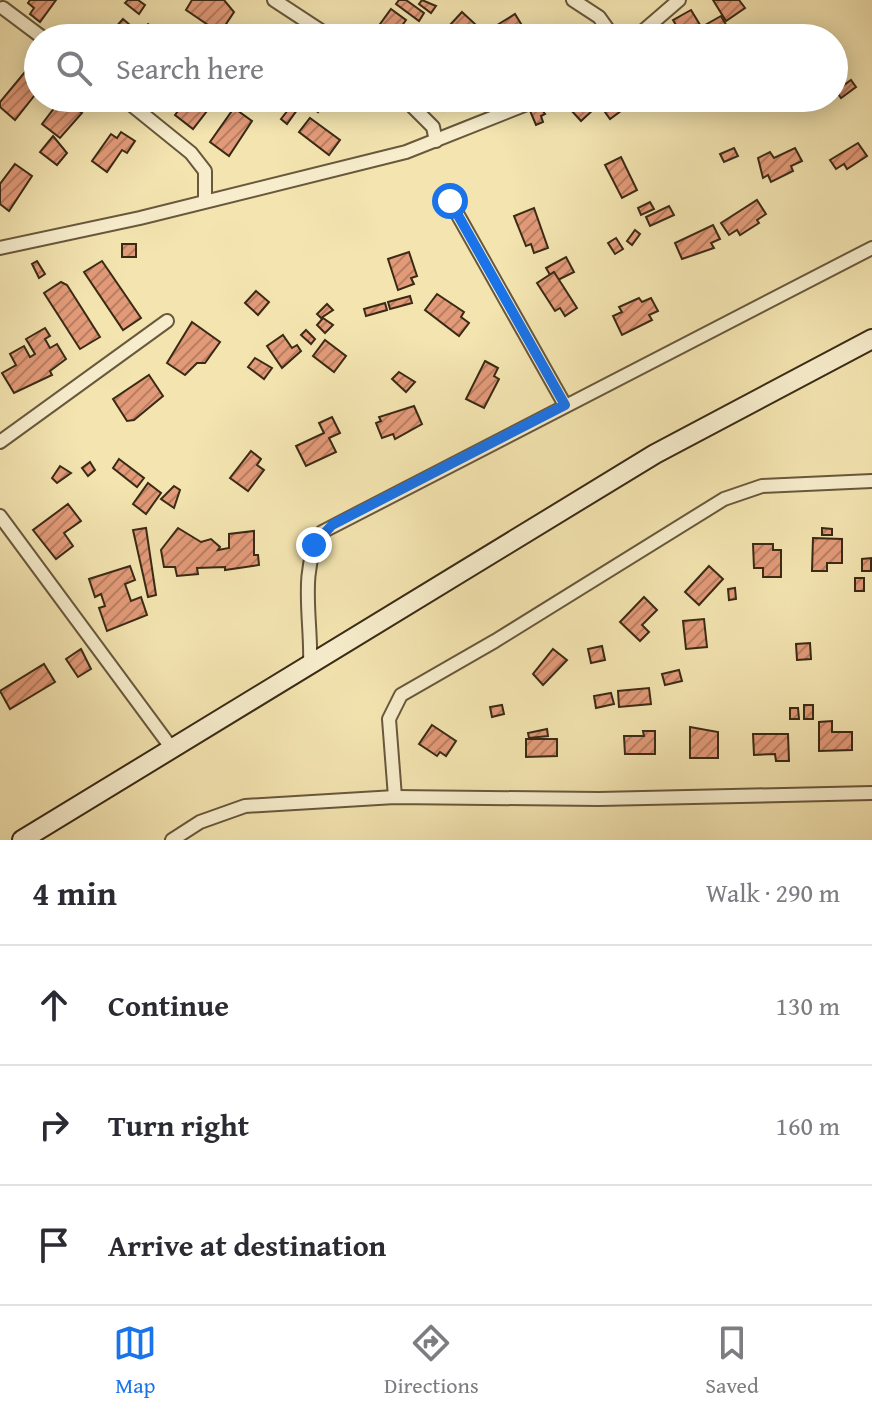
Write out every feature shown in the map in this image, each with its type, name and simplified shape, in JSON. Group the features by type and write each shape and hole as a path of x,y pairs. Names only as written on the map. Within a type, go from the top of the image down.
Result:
{"main road":[{"path":"22,840 655,454 872,339"}],"street":[{"path":"274,0 311,24"},
{"path":"573,0 599,17 604,24"},
{"path":"651,24 679,0"},
{"path":"4,7 25,24"},
{"path":"140,112 191,153 205,171 205,201"},
{"path":"418,112 433,127 436,141"},
{"path":"0,248 205,201 436,141 507,112"},
{"path":"450,201 565,405"},
{"path":"310,664 308,569 314,545 322,532 872,248"},
{"path":"0,442 167,321"},
{"path":"395,797 389,719 401,695 495,641 724,499 762,486 872,481"},
{"path":"0,516 173,750"},
{"path":"172,840 200,822 245,806 395,797 599,799 872,793"}],"building":[{"path":"30,0 56,0 40,22 30,14 34,8 28,3"},
{"path":"138,0 145,5 139,14 125,3"},
{"path":"192,0 224,0 234,12 226,24 207,24 186,10"},
{"path":"399,0 406,0 424,13 419,21 396,4"},
{"path":"422,0 436,6 431,13 419,4"},
{"path":"713,0 739,0 745,8 726,21"},
{"path":"391,9 406,20 403,24 380,24"},
{"path":"691,10 700,24 675,24 673,20"},
{"path":"462,12 475,24 451,24"},
{"path":"515,14 521,24 499,24"},
{"path":"721,16 726,24 707,24"},
{"path":"24,73 24,109 15,120 0,107 0,102"},
{"path":"851,80 856,87 848,93 848,82"},
{"path":"51,112 82,113 60,138 42,124"},
{"path":"177,112 206,112 193,129 175,115"},
{"path":"231,112 240,112 252,121 229,156 210,142"},
{"path":"286,112 296,112 287,124 281,119"},
{"path":"531,112 544,112 543,122 536,125"},
{"path":"573,112 591,112 581,121"},
{"path":"605,112 620,112 610,119"},
{"path":"310,118 340,140 329,155 299,132"},
{"path":"121,132 135,141 127,153 122,150 107,172 92,161 111,134 117,138"},
{"path":"53,136 67,153 57,165 40,152"},
{"path":"858,143 867,156 847,169 844,164 836,169 830,160"},
{"path":"734,148 738,156 724,162 720,154"},
{"path":"795,148 802,161 791,166 793,171 771,182 768,175 763,178 758,158 770,152 774,158"},
{"path":"621,157 637,190 622,198 605,165"},
{"path":"15,164 32,176 9,211 0,204 0,184"},
{"path":"757,200 766,214 757,220 759,223 740,235 737,230 729,235 721,223"},
{"path":"650,202 654,209 641,215 638,208"},
{"path":"669,206 674,215 650,226 646,217"},
{"path":"534,208 548,248 534,253 531,244 526,246 514,216"},
{"path":"713,225 720,239 711,243 714,248 682,259 675,243"},
{"path":"635,230 640,234 632,245 627,241"},
{"path":"616,238 623,249 615,254 608,243"},
{"path":"122,244 136,244 136,257 122,257"},
{"path":"409,252 417,276 411,278 414,284 398,290 388,259"},
{"path":"566,257 574,272 554,282 546,268"},
{"path":"37,261 45,274 39,278 32,264"},
{"path":"102,261 141,318 123,330 84,272"},
{"path":"554,272 577,308 565,316 560,308 555,311 537,283"},
{"path":"61,282 67,285 100,337 80,349 44,293"},
{"path":"256,291 269,302 258,315 245,303"},
{"path":"437,294 464,312 461,317 469,323 459,336 425,310"},
{"path":"410,296 412,303 390,309 388,302"},
{"path":"639,298 642,302 651,298 658,311 649,315 652,320 622,335 613,316 622,312 619,307"},
{"path":"385,303 387,310 366,316 364,309"},
{"path":"327,304 333,310 321,318 317,314"},
{"path":"323,318 333,325 325,333 317,325"},
{"path":"192,322 220,342 205,363 197,363 185,375 167,363"},
{"path":"45,328 50,336 45,339 50,348 57,344 66,359 50,371 52,375 14,393 2,373 16,365 10,354 24,346 30,357 35,354 26,339"},
{"path":"306,330 315,339 311,344 301,335"},
{"path":"283,335 292,348 297,345 301,351 282,368 267,346"},
{"path":"325,340 346,356 334,372 313,356"},
{"path":"255,358 272,368 264,379 248,367"},
{"path":"485,361 498,368 494,376 499,379 484,408 466,399"},
{"path":"399,372 415,382 406,392 392,379"},
{"path":"149,375 163,396 134,420 127,421 113,399"},
{"path":"414,406 422,424 395,439 393,434 382,438 376,423 381,421 379,417"},
{"path":"332,417 340,433 329,438 336,452 306,466 296,446 324,433 319,423"},
{"path":"251,451 261,459 257,465 264,470 248,491 230,478"},
{"path":"119,459 144,478 137,487 113,468"},
{"path":"90,462 95,470 88,476 82,468"},
{"path":"60,466 71,473 57,483 52,478"},
{"path":"148,483 161,493 146,514 133,504"},
{"path":"174,486 180,490 174,508 161,499"},
{"path":"68,504 81,521 64,533 73,546 56,559 33,530"},
{"path":"146,528 156,595 148,597 133,530"},
{"path":"178,528 201,542 211,539 220,547 218,550 229,548 229,534 254,531 254,555 258,555 259,565 225,570 225,567 197,568 198,574 177,576 175,567 164,567 161,550"},
{"path":"822,528 832,529 832,535 822,535"},
{"path":"813,538 842,539 842,563 827,563 827,571 812,571"},
{"path":"753,544 773,544 773,550 781,550 781,577 763,577 763,568 754,568"},
{"path":"871,558 871,571 862,571 862,559"},
{"path":"130,566 135,580 125,584 131,601 141,597 147,615 107,631 99,608 105,606 101,594 95,597 89,579"},
{"path":"709,566 723,579 699,605 685,592"},
{"path":"855,578 864,578 864,591 855,591"},
{"path":"735,588 736,599 729,600 728,589"},
{"path":"644,597 657,610 642,625 649,632 640,641 620,622"},
{"path":"704,619 707,647 686,649 683,621"},
{"path":"810,643 811,659 797,660 796,644"},
{"path":"602,646 605,660 591,663 588,649"},
{"path":"81,649 91,669 78,677 66,659"},
{"path":"553,649 567,660 543,685 533,674"},
{"path":"44,664 55,682 10,709 0,691"},
{"path":"679,670 682,681 665,685 662,674"},
{"path":"649,688 651,704 619,707 618,691"},
{"path":"611,693 614,704 596,708 594,696"},
{"path":"502,705 504,714 492,717 490,707"},
{"path":"804,705 813,705 813,719 804,719"},
{"path":"790,708 798,708 799,719 790,719"},
{"path":"832,721 832,732 852,732 852,750 819,751 819,722"},
{"path":"432,725 456,741 446,756 440,752 437,756 419,744"},
{"path":"690,727 718,732 718,758 690,758"},
{"path":"547,729 548,736 529,738 528,733"},
{"path":"643,731 655,731 655,754 625,754 624,736 644,736"},
{"path":"753,734 788,734 789,761 776,761 775,754 754,755"},
{"path":"526,739 557,739 557,756 526,757"}],"route":[{"path":"314,545 322,532 332,525 565,405 450,201"}]}
